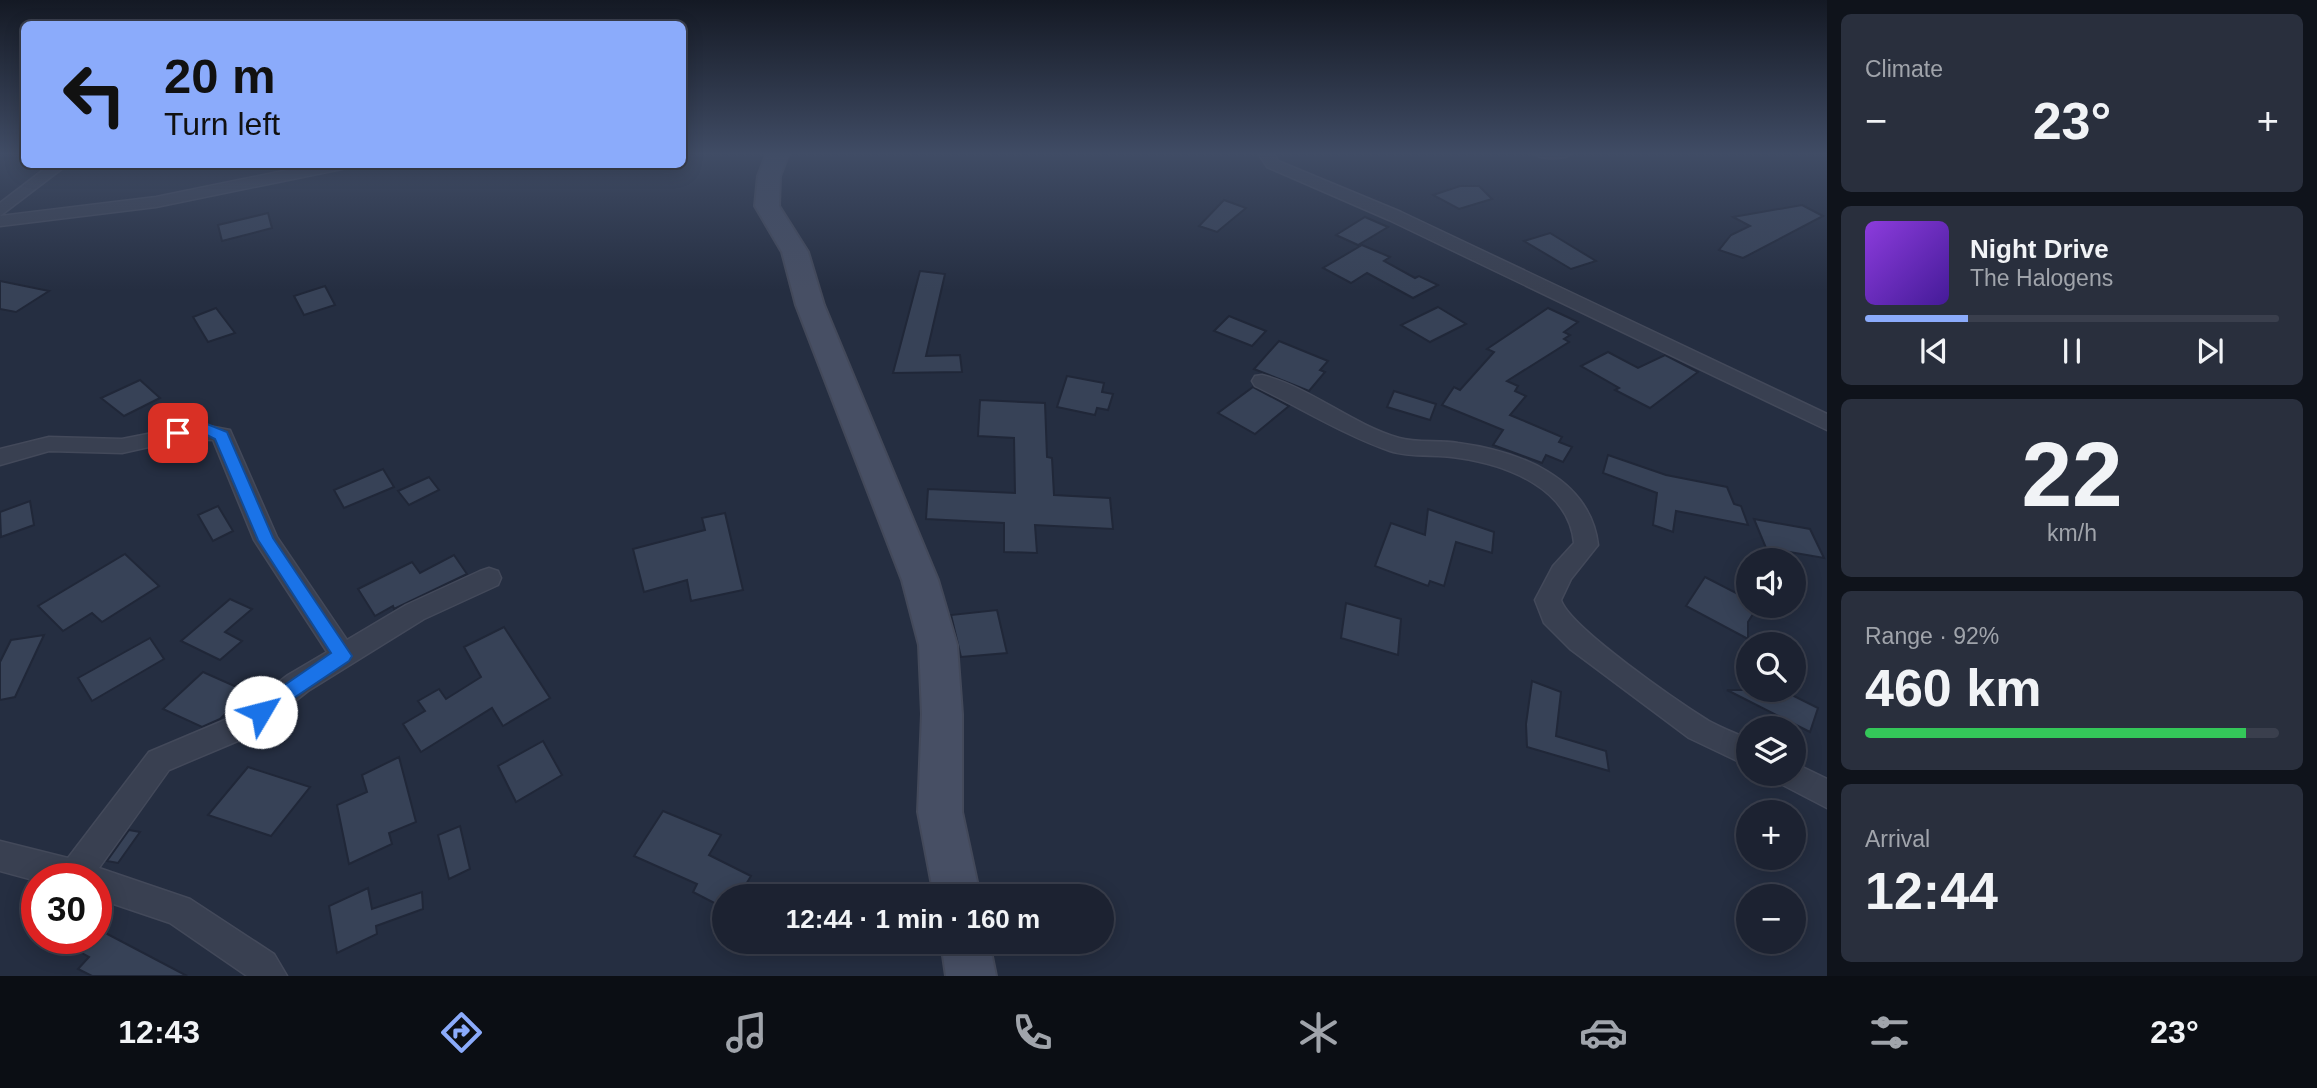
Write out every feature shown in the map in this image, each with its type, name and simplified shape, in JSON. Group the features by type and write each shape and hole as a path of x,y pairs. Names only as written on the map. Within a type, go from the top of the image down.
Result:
{"street":[{"path":"0,211 16,199"},
{"path":"0,221 173,199"},
{"path":"767,199 767,206 795,252 810,305 920,580 939,645 942,714 940,812 955,884"},
{"path":"1354,199 1827,422"},
{"path":"1262,381 1396,445 1458,450 1506,459 1545,480 1574,506 1584,526 1586,545 1562,573 1548,600 1553,616 1579,641 1699,729 1736,747"},
{"path":"0,457 43,444 81,443 113,447 207,429 222,435 266,540 343,656"},
{"path":"94,863 159,761 178,750 242,726 298,683 415,612 489,578"},
{"path":"1806,783 1827,794"},
{"path":"0,856 27,863"},
{"path":"112,887 179,910 262,966 270,976"},
{"path":"967,954 971,976"}],"building":[{"path":"1440,199 1492,199 1459,209"},
{"path":"1224,200 1246,208 1217,232 1199,226"},
{"path":"1802,205 1823,216 1743,258 1719,250 1731,235 1750,226 1733,217"},
{"path":"268,213 272,228 222,241 218,225"},
{"path":"1365,217 1388,227 1358,245 1336,235"},
{"path":"1550,233 1596,261 1571,269 1524,241"},
{"path":"1362,245 1390,257 1384,261 1415,278 1419,276 1438,285 1413,298 1367,273 1351,283 1323,268"},
{"path":"920,271 945,274 926,356 960,355 962,372 893,373"},
{"path":"0,281 49,291 16,312 0,309"},
{"path":"325,286 335,305 304,315 294,296"},
{"path":"1438,307 1466,324 1430,342 1401,325"},
{"path":"216,308 235,333 208,342 193,317"},
{"path":"1548,308 1578,322 1564,332 1570,335 1564,339 1569,342 1507,381 1518,386 1515,391 1526,396 1510,415 1562,437 1559,442 1572,447 1563,462 1546,455 1542,463 1493,445 1503,430 1442,405 1454,387 1460,390 1494,352 1487,349"},
{"path":"1229,316 1266,331 1252,346 1214,331"},
{"path":"1279,341 1328,361 1320,370 1325,372 1309,391 1254,369"},
{"path":"1608,352 1638,368 1665,355 1698,372 1650,408 1615,390 1619,388 1581,366"},
{"path":"1067,376 1104,383 1102,392 1113,394 1108,410 1097,408 1095,415 1057,407"},
{"path":"140,380 160,398 124,416 101,398"},
{"path":"1253,387 1289,406 1255,434 1218,413"},
{"path":"1394,391 1436,404 1430,420 1387,407"},
{"path":"980,400 1045,403 1047,457 1052,458 1054,495 1110,498 1113,529 1035,525 1037,553 1004,552 1004,523 926,519 928,489 1015,493 1014,438 978,436"},
{"path":"1608,455 1666,475 1727,487 1734,504 1741,506 1748,525 1676,511 1673,532 1653,525 1657,493 1603,473"},
{"path":"383,469 394,487 344,508 334,490"},
{"path":"429,477 439,490 409,505 398,491"},
{"path":"30,501 34,525 1,537 0,512"},
{"path":"218,506 233,531 213,541 198,515"},
{"path":"1428,509 1494,532 1492,553 1456,542 1444,586 1430,581 1428,586 1375,566 1391,523 1425,535"},
{"path":"725,513 743,590 691,601 687,580 644,592 633,549 705,530 702,518"},
{"path":"1754,519 1810,529 1824,558 1806,555 1806,548 1766,548"},
{"path":"125,554 159,586 102,622 92,613 63,631 38,606"},
{"path":"454,555 467,574 375,616 358,589 412,562 420,573"},
{"path":"1705,577 1736,593 1736,618 1750,618 1748,632 1736,633 1686,606"},
{"path":"230,599 252,609 225,632 242,641 220,660 181,641"},
{"path":"1346,603 1401,619 1398,655 1341,638"},
{"path":"997,610 1007,653 961,657 951,615"},
{"path":"504,627 550,698 503,726 492,708 421,752 403,724 425,711 418,701 439,689 446,699 481,677 464,647"},
{"path":"44,635 15,697 0,700 0,662 11,640"},
{"path":"150,638 164,659 92,701 78,678"},
{"path":"203,672 248,692 220,719 202,727 163,709"},
{"path":"1532,681 1561,692 1556,736 1606,751 1609,771 1527,747 1526,724"},
{"path":"1751,702 1806,702 1818,708 1810,732 1806,730 1806,716 1778,716"},
{"path":"543,741 562,775 516,802 498,766"},
{"path":"399,757 416,822 389,833 392,844 349,864 337,805 367,792 362,775"},
{"path":"248,767 310,787 271,836 208,815"},
{"path":"663,811 721,835 709,855 751,876 746,884 712,884 712,902 693,892 697,884 634,856"},
{"path":"460,826 470,869 449,879 438,835"},
{"path":"129,830 140,832 118,863 107,861"},
{"path":"368,888 372,909 422,892 423,909 376,926 377,934 337,953 329,906"},
{"path":"112,936 187,976 92,976 78,969 89,957 84,954 112,954"}],"route":[{"path":"178,433 207,429 222,435 266,540 343,656 298,683 261,712"}]}
